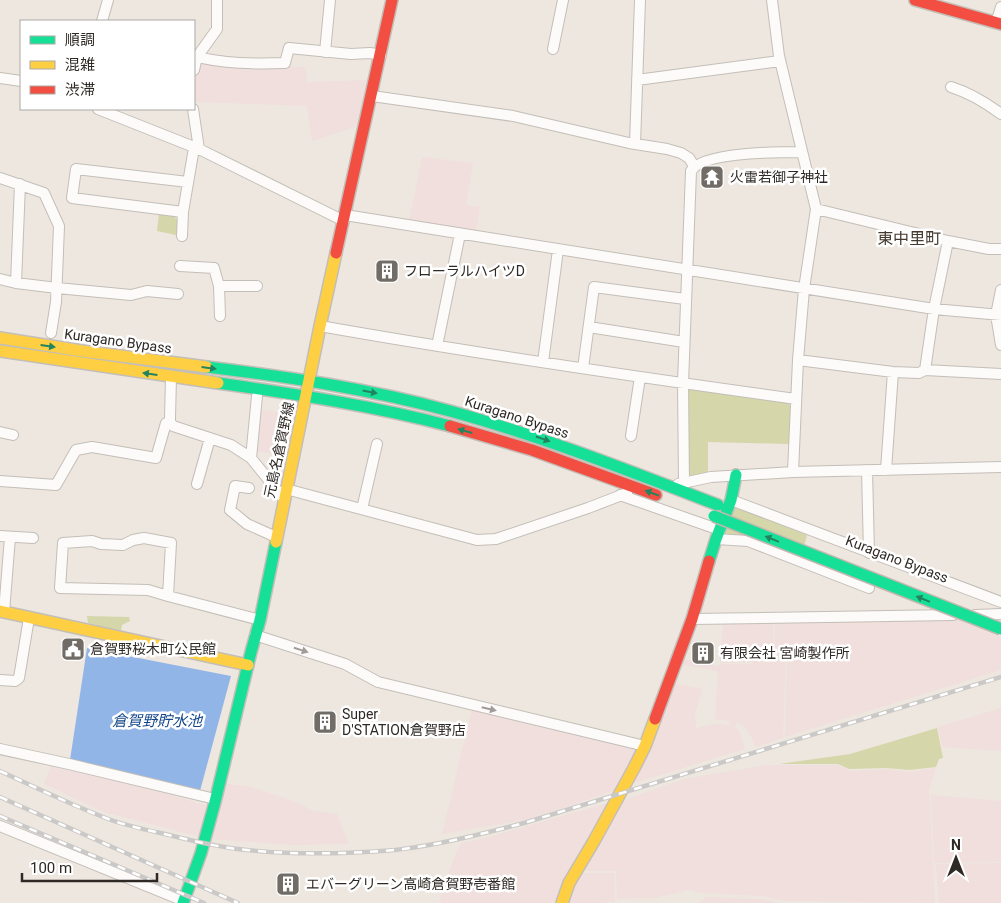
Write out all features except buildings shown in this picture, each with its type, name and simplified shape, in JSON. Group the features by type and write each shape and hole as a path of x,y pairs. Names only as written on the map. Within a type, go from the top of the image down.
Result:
{"main road":[{"name":"元島名倉賀野線","path":"184,902 195,872 215,799 260,620 320,326 392,0"},
{"path":"915,0 999,23"},
{"name":"Kuragano Bypass","path":"0,338 153,361 309,381 410,400 495,423 579,452 873,566"},
{"name":"Kuragano Bypass","path":"0,352 306,397 404,415 546,455 667,499"},
{"path":"495,423 518,420 611,453 680,484"},
{"path":"490,438 500,451 624,494"},
{"path":"562,903 569,883 645,746 692,619 718,534 731,500 736,475"},
{"name":"Kuragano Bypass","path":"709,514 1001,629"},
{"path":"974,605 1001,615"},
{"path":"2,612 248,665"}],"street":[{"path":"102,20 108,0"},
{"path":"217,0 217,29 195,57 228,62 285,63 289,48 352,54 381,54"},
{"path":"325,52 330,0"},
{"path":"553,49 563,0"},
{"path":"635,144 640,0"},
{"path":"772,0 780,61 816,209 804,289 798,360 793,472"},
{"path":"999,23 1001,7"},
{"path":"637,80 780,61"},
{"path":"0,78 20,81"},
{"path":"951,87 966,92 1001,114"},
{"path":"372,96 514,116 635,144 667,149 681,153 689,158 694,166"},
{"path":"101,110 196,148 345,218 460,234 934,309 999,315"},
{"path":"182,236 183,212 196,148 193,110"},
{"path":"802,152 750,153 708,160 694,166 690,171 680,484 711,477 736,475 1001,467"},
{"path":"183,212 72,198 76,169 188,182"},
{"path":"0,178 44,192 59,226 57,288 52,333"},
{"path":"16,283 20,184"},
{"path":"816,209 989,249 1001,249"},
{"path":"437,346 460,234"},
{"path":"925,370 934,309 948,240"},
{"path":"543,362 558,250"},
{"path":"180,266 214,268 219,286 220,316"},
{"path":"0,279 57,288 131,294 147,291 178,294"},
{"path":"219,286 257,286"},
{"path":"583,368 594,287 685,299"},
{"path":"1001,290 999,315 1001,345"},
{"path":"320,326 640,377 796,398"},
{"path":"588,327 684,342"},
{"path":"798,360 919,374 925,370 1001,374"},
{"path":"886,470 893,372"},
{"path":"171,377 170,422 173,426 231,445 252,458 285,494 362,509 456,532 477,540 496,539 624,494 718,534 748,541 868,588"},
{"path":"631,436 640,377"},
{"path":"252,458 257,396"},
{"path":"0,481 56,485 76,450 92,447 156,458 166,423 170,422"},
{"path":"0,432 13,435"},
{"path":"197,484 210,438"},
{"path":"362,509 377,444"},
{"path":"867,470 868,553"},
{"path":"249,488 235,486 230,510 247,524 276,537"},
{"path":"731,500 1001,602"},
{"path":"2,612 5,536 33,538"},
{"path":"168,596 170,543 144,538 133,540 123,545 101,544 92,541 63,543 60,588 148,590 168,596 260,620"},
{"path":"692,619 1001,615"},
{"path":"0,680 15,681 19,678 29,618"},
{"path":"255,635 345,664 378,682 645,746"},
{"path":"0,749 215,799"},
{"path":"0,826 184,902"}],"shaded area":[{"path":"199,62 227,65 304,67 307,82 367,80 358,126 312,141 307,106 195,102 195,74"},
{"path":"422,157 473,163 466,205 480,207 476,233 409,222"},
{"path":"259,410 286,412 289,417 289,454 254,452"},
{"path":"955,619 1001,637 1001,670 785,737 786,653 783,738 755,747 745,727 737,722 735,727 739,731 745,749 631,784 672,683 702,689 695,714 696,728 715,724 729,725 730,721 715,719 718,673 680,664 682,659 718,666 719,664 752,664 752,662 720,663 723,624 773,624 774,654 775,624"},
{"path":"1001,708 1001,751 942,747 938,727"},
{"path":"472,709 640,749 619,789 524,820 442,834"},
{"path":"52,764 127,782 208,806 200,837 104,812 44,784"},
{"path":"767,765 839,765 849,771 886,769 909,772 936,768 929,789 935,903 785,901 763,896 701,893 688,890 655,898 617,899 616,871 581,871 624,800 684,779"},
{"path":"223,783 251,787 293,801 314,811 337,814 349,844 292,845 210,839"},
{"path":"931,795 1001,801 1001,862 934,863"},
{"path":"611,802 557,903 439,903 461,843 482,839"},
{"path":"1001,863 1001,903 939,903 936,864"},
{"path":"580,873 614,873 615,902 565,903"},
{"path":"706,897 761,899 779,903 698,903"}],"green space":[{"path":"159,213 173,215 178,221 176,235 157,231"},
{"path":"687,389 788,403 791,407 789,444 708,442 708,472 692,476 686,473"},
{"path":"735,506 807,535 801,558 725,536"},
{"path":"87,616 129,617 130,621 122,625 121,631 88,623"},
{"path":"937,728 943,758 939,759 936,767 909,770 886,768 849,769 838,764 779,764 850,754"}],"water":[{"name":"倉賀野貯水池","path":"87,648 231,676 200,791 70,760"}],"railway":[{"path":"0,771 111,820 142,829 228,848 302,853 395,850 444,842 524,823 1001,677"},
{"path":"0,797 238,903"},
{"path":"0,816 204,903"}],"traffic: fast":[{"path":"207,367 329,384 390,396 450,411 552,443 718,505"},
{"path":"218,383 335,401 393,412 450,426"},
{"path":"709,561 731,500 736,475"},
{"path":"714,516 1001,629"},
{"path":"183,903 201,853 215,802 260,620 276,542"}],"traffic: slow":[{"path":"276,542 336,253"},
{"path":"0,338 207,367"},
{"path":"0,351 218,383"},
{"path":"0,611 248,665"},
{"path":"562,903 569,883 634,768 655,719"}],"traffic: jam":[{"path":"336,253 392,0"},
{"path":"915,0 1001,24"},
{"path":"450,426 532,450 656,495"},
{"path":"655,719 692,619 709,561"}],"place":[{"name":"火雷若御子神社","path":"712,177"},
{"name":"フローラルハイツD","path":"387,271"},
{"name":"倉賀野桜木町公民館","path":"73,649"},
{"name":"有限会社 宮崎製作所","path":"703,653"},
{"name":"Super D'STATION倉賀野店","path":"325,722"},
{"name":"エバーグリーン高崎倉賀野壱番館","path":"288,884"}],"district":[{"name":"東中里町","path":"909,238"}]}
